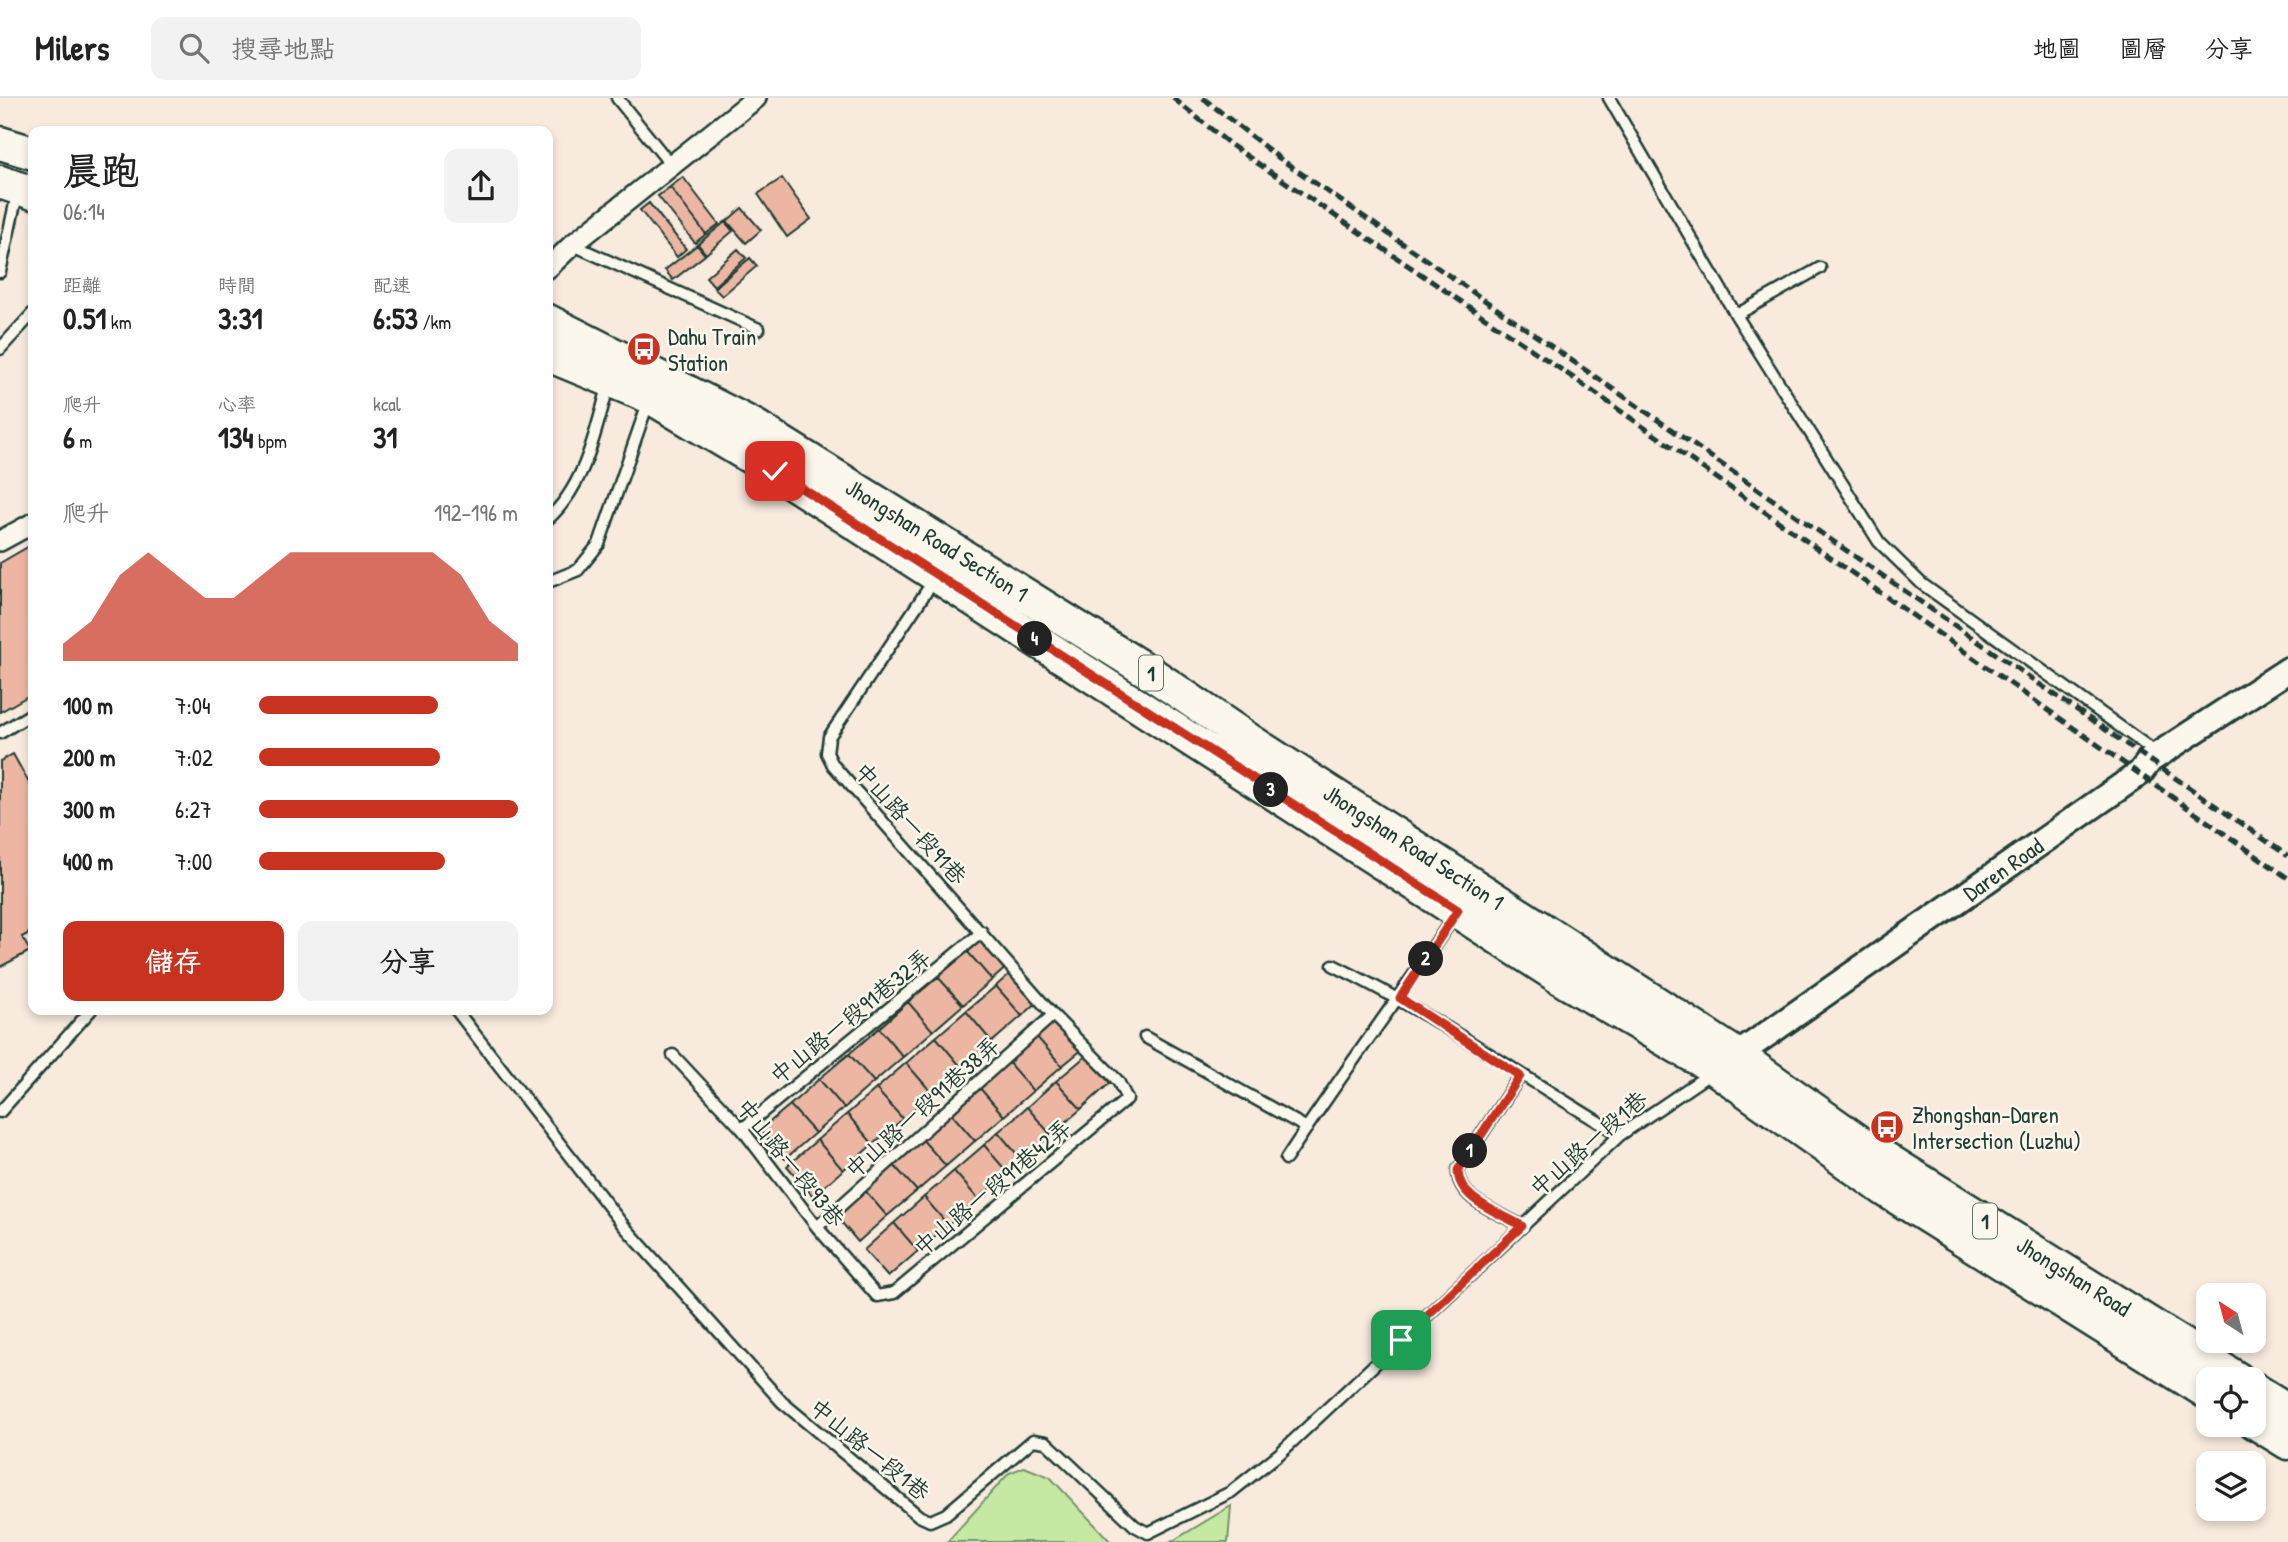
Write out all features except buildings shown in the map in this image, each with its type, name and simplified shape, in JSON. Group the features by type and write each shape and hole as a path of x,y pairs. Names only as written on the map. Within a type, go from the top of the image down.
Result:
{"main road":[{"path":"0,143 28,151"},
{"name":"Jhongshan Road Section 1","path":"553,324 755,426 945,563 1568,983 1727,1062"},
{"name":"Jhongshan Road Section 1","path":"553,357 650,397 775,471 1152,674 1727,1062"},
{"name":"Jhongshan Road","path":"1727,1062 2219,1367"},
{"name":"Jhongshan Road","path":"1727,1062 1885,1190 2196,1385"},
{"path":"2266,1396 2288,1410"},
{"path":"2266,1429 2288,1443"}],"street":[{"path":"553,263 572,245 756,98"},
{"path":"0,541 28,526"},
{"name":"Daren Road","path":"1727,1062 2140,773 2158,754 2288,670"}],"lane":[{"path":"617,98 671,165"},
{"path":"1609,98 1736,315 1879,542 1922,584 2158,754"},
{"path":"0,272 17,187"},
{"path":"572,245 759,329"},
{"path":"1736,315 1820,268"},
{"path":"0,349 28,318"},
{"path":"553,514 562,506 580,477 611,381"},
{"path":"553,580 578,570 599,544 650,397"},
{"name":"中山路一段91巷","path":"945,563 829,737 827,753 833,765 1053,1015 1118,1081 1127,1099"},
{"path":"0,733 28,716"},
{"path":"1286,1159 1329,1091 1400,998 1458,910"},
{"name":"中山路一段91巷32弄","path":"742,1129 982,932"},
{"path":"1333,965 1400,998 1520,1076 1620,1135"},
{"path":"0,1112 86,1015"},
{"name":"中山路一段1巷","path":"460,1015 623,1225 782,1402 919,1516 930,1521 946,1514 1034,1440 1046,1442 1135,1526 1148,1533 1231,1492 1279,1454 1620,1135 1727,1062"},
{"name":"中山路一段91巷38弄","path":"817,1227 1053,1015"},
{"path":"1145,1037 1307,1128"},
{"name":"中山路一段93巷","path":"673,1055 742,1129 817,1227 877,1296"},
{"path":"1520,1076 1458,1170 1458,1182 1464,1192 1522,1226"},
{"name":"中山路一段91巷42弄","path":"877,1296 894,1293 1127,1099"}],"green space":[{"path":"1024,1467 1050,1477 1111,1542 947,1542 1009,1473"},
{"path":"1231,1506 1228,1542 1171,1542"}],"railway":[{"path":"1173,98 1231,145 1575,379 2288,878"},
{"path":"1203,98 1279,158 2288,856"}],"place":[{"name":"Dahu Train Station","path":"644,349"},
{"name":"Zhongshan-Daren Intersection (Luzhu)","path":"1887,1127"}],"route":[{"path":"775,471 1458,910 1400,998 1520,1076 1458,1170 1458,1182 1464,1192 1522,1226 1401,1340"}]}
